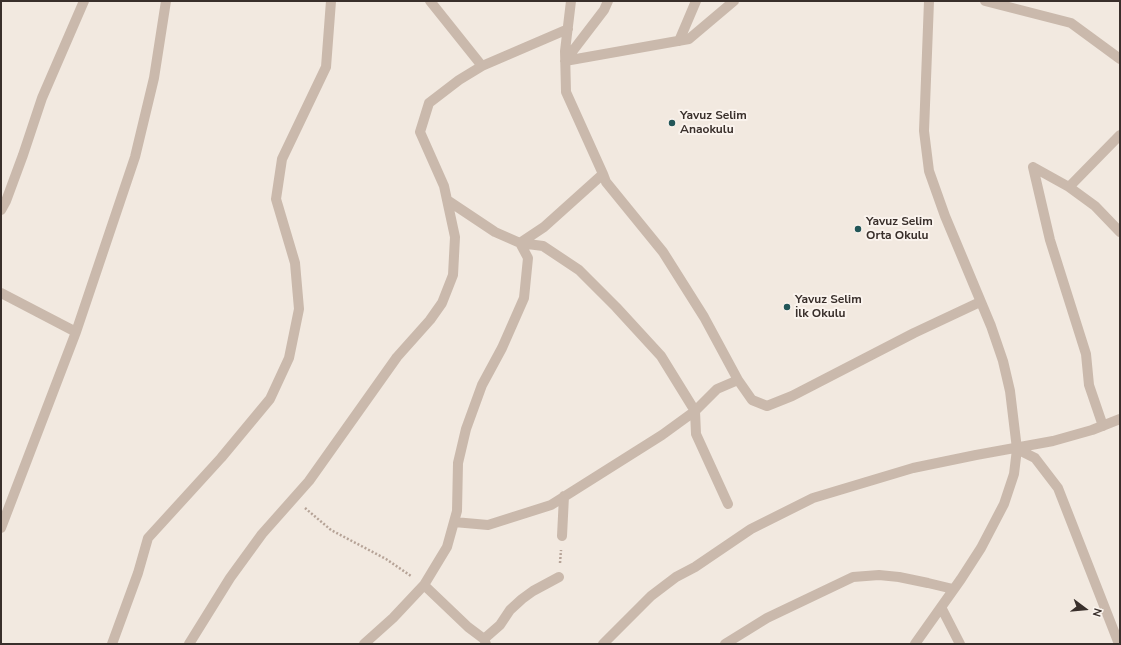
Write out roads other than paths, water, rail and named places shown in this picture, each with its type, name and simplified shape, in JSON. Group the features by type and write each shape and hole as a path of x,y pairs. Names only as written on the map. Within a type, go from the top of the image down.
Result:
{"street":[{"path":"1,210 6,201 42,98 84,1"},
{"path":"1,528 76,332 135,157 154,78 166,1"},
{"path":"112,644 134,587 148,538 221,458 270,399 289,358 298,309 295,263 276,199 282,159 326,67 332,1"},
{"path":"430,1 482,66"},
{"path":"571,1 565,61 566,92 606,182 663,252 704,317 738,380 752,400 767,406 792,396 980,302"},
{"path":"565,61 604,10 608,1"},
{"path":"679,41 696,1"},
{"path":"565,61 689,39 734,1"},
{"path":"915,644 940,607 954,590 981,548 1004,504 1014,474 1017,448 1010,391 1003,361 944,216 929,171 924,131 929,1"},
{"path":"985,1 1072,23 1120,59"},
{"path":"189,644 230,578 262,534 309,482 397,357 430,320 442,303 452,275 455,237 444,186 420,132 429,103 459,80 482,66 568,29"},
{"path":"1070,187 1120,135"},
{"path":"1102,426 1089,385 1086,354 1050,240 1033,167 1070,187 1094,206 1120,232"},
{"path":"520,243 544,227 603,174"},
{"path":"447,200 495,232 520,243 543,246 579,270 616,306 661,356 695,411 696,434 728,504"},
{"path":"369,642 424,585 447,547 457,511 458,463 466,429 482,385 502,348 524,298 528,258 520,243"},
{"path":"1,293 76,332"},
{"path":"454,522 488,525 551,505 662,435 695,411 717,389 738,380"},
{"path":"603,644 651,596 676,577 695,567 751,529 813,498 913,468 1054,441 1120,420"},
{"path":"1017,448 1035,458 1058,488 1119,644"},
{"path":"562,536 564,496"},
{"path":"725,644 767,618 853,577 879,575 928,583 954,590"},
{"path":"424,585 485,641 500,625 510,610 522,599 533,591 559,577"},
{"path":"940,607 960,644"}],"place":[{"name":"Yavuz Selim Anaokulu","path":"672,123"},
{"name":"Yavuz Selim Orta Okulu","path":"858,229"},
{"name":"Yavuz Selim İlk Okulu","path":"787,307"}]}
